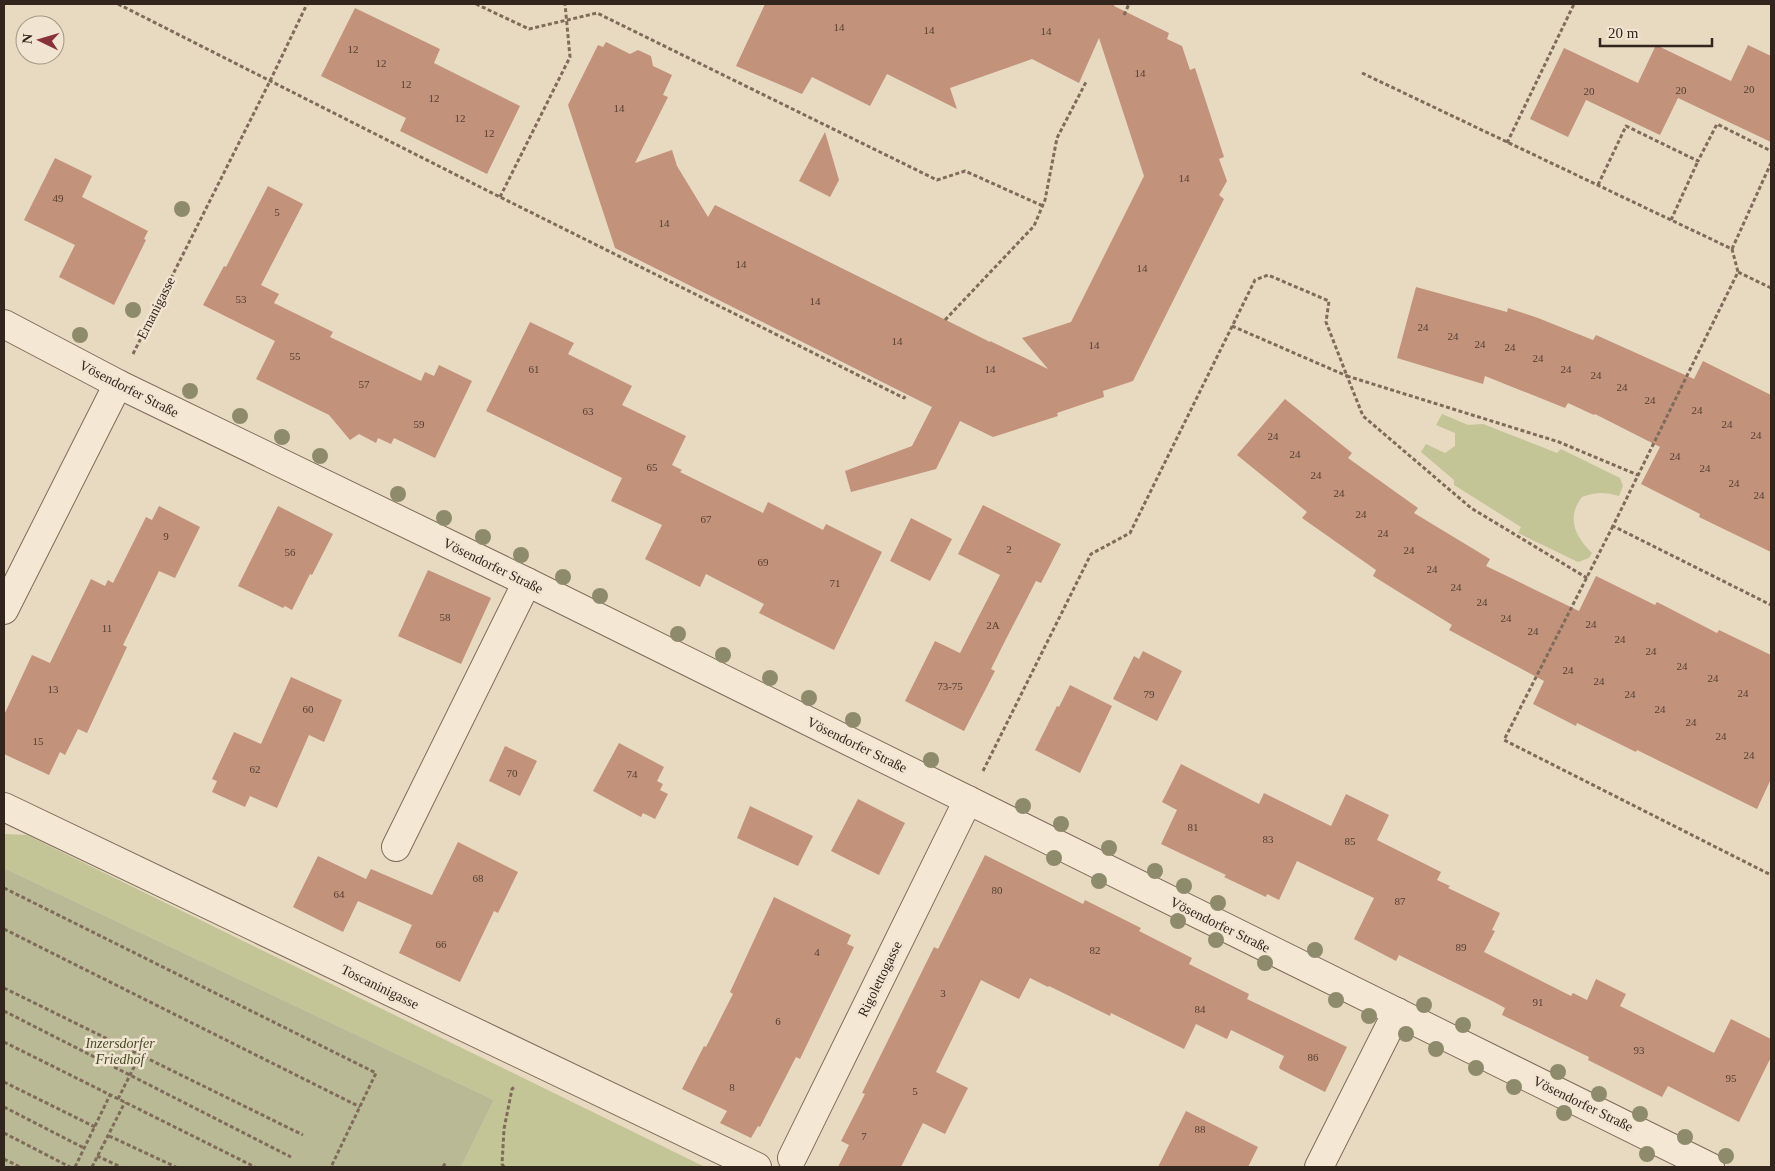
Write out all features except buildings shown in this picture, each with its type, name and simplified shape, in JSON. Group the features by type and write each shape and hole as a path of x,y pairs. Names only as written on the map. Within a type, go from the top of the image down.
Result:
{"street":[{"name":"Vösendorfer Straße","path":"4,324 118,384 527,582 1710,1167"},
{"path":"4,610 118,384"},
{"path":"396,847 527,582"},
{"name":"Rigolettogasse","path":"792,1158 968,800"},
{"name":"Toscaninigasse","path":"11,810 757,1167"},
{"path":"1319,1167 1397,1012"}],"path":[{"path":"118,4 904,398 906,395"},
{"name":"Ernanigasse","path":"118,384 307,4"},
{"path":"476,4 528,29 597,13 937,180 965,171 1043,206"},
{"path":"500,197 570,57 565,4"},
{"path":"1124,15 1129,4"},
{"path":"1507,143 1574,4"},
{"path":"1362,73 1732,249"},
{"path":"944,320 1034,226 1043,206 1057,138 1086,82"},
{"path":"1671,220 1717,124 1771,151"},
{"path":"1598,185 1626,126 1698,161"},
{"path":"1771,163 1732,249 1738,272 1613,526 1504,740 1771,875"},
{"path":"1738,272 1771,288"},
{"path":"968,800 1091,554 1130,533 1256,280 1268,275 1290,283 1329,302 1326,322 1363,416 1471,508 1587,578"},
{"path":"1232,326 1347,376 1559,442 1638,475"},
{"path":"1613,526 1771,604"},
{"path":"4,888 376,1073 331,1167"},
{"path":"4,930 360,1107"},
{"path":"4,988 303,1135"},
{"path":"4,1011 291,1157"},
{"path":"4,1042 255,1167"},
{"path":"118,1099 140,1055"},
{"path":"504,1167 502,1164 504,1129 512,1089 530,1073 523,1056"},
{"path":"4,1082 95,1127"},
{"path":"75,1167 110,1095"},
{"path":"92,1167 125,1102"},
{"path":"4,1107 84,1148"},
{"path":"4,1133 70,1167"},
{"path":"109,1136 176,1167"},
{"path":"98,1156 121,1167"},
{"path":"4,1159 20,1167"},
{"path":"443,1167 446,1162"}],"green space":[{"path":"1442,414 1468,425 1483,424 1557,453 1561,449 1620,478 1623,486 1619,496 1596,493 1582,497 1574,512 1577,533 1592,553 1589,558 1578,562 1518,533 1521,527 1454,485 1454,480 1421,452 1426,444 1445,453 1455,446 1455,433 1436,425"},
{"path":"4,834 27,835 705,1167 461,1167 494,1100 4,868"},
{"name":"Inzersdorfer Friedhof","path":"4,868 494,1100 461,1167 4,1167"}]}
